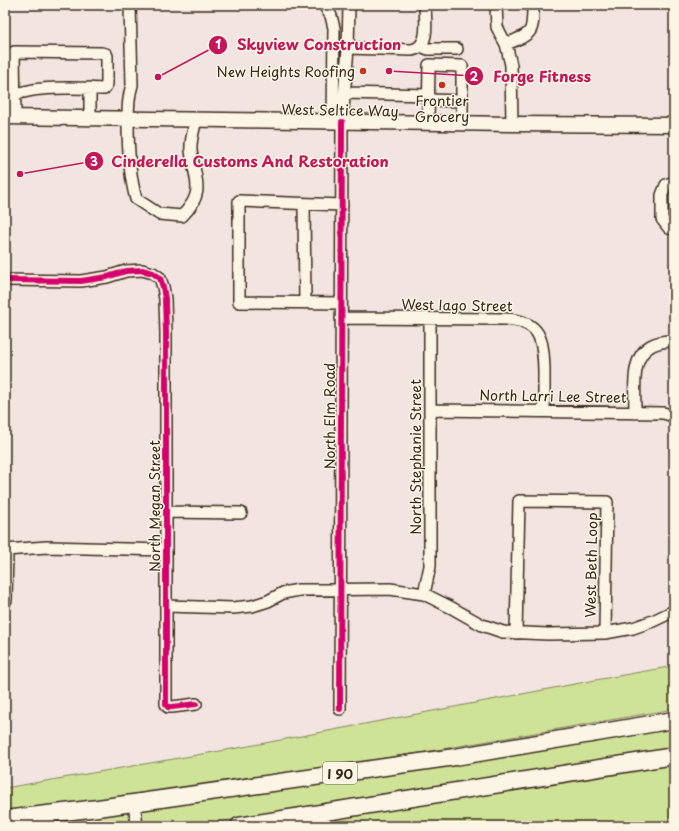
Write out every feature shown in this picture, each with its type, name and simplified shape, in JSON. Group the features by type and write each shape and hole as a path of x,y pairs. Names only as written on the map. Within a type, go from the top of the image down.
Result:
{"highway":[{"name":"I 90","path":"5,819 134,803 455,757 674,720"},
{"path":"240,826 674,756"}],"main road":[{"name":"West Seltice Way","path":"10,118 462,124 674,125"}],"street":[{"path":"130,5 132,85 129,94 128,148 132,184 136,199 159,214 182,216 192,206 198,189 191,149 196,120"},
{"path":"324,5 331,16 334,28 338,122"},
{"name":"North Elm Road","path":"340,709 342,205 338,122 345,93 349,5"},
{"path":"348,48 415,50 421,46 424,38 425,5"},
{"path":"496,5 497,27 506,44 511,65 512,124"},
{"path":"506,44 523,37 531,30 533,22 533,5"},
{"path":"421,46 428,49 457,49"},
{"path":"10,118 15,94 14,52 106,54 108,60 107,84 106,88 104,89 51,88 15,94"},
{"path":"428,123 429,65 462,66 462,124"},
{"path":"90,88 90,118"},
{"path":"345,93 462,101"},
{"path":"674,182 666,185 662,196 662,219 668,228 674,229"},
{"path":"341,303 239,302 239,201 342,205"},
{"path":"304,204 305,302"},
{"name":"North Megan Street","path":"5,280 81,281 107,277 126,271 142,270 153,273 160,278 164,287 165,299 166,704 168,707 196,704"},
{"name":"West Iago Street","path":"342,318 516,320 524,322 531,326 537,333 543,347 544,411"},
{"name":"North Stephanie Street","path":"424,594 430,566 430,319"},
{"path":"636,412 635,373 639,358 656,343 674,341"},
{"name":"North Larri Lee Street","path":"430,410 636,412 663,413 674,416"},
{"name":"West Beth Loop","path":"516,633 519,501 607,502 605,633"},
{"path":"166,512 241,513"},
{"path":"6,600 6,550 47,547 165,550"},
{"path":"166,606 233,608 252,606 268,601 283,593 294,591 390,589 424,594 482,625 502,632 548,634 605,633 633,628 674,611"},
{"path":"134,803 137,826"}],"green space":[{"path":"674,666 674,709 419,753 131,796 5,812 5,788 249,746"},
{"path":"674,724 674,749 381,794 195,826 23,826 83,818"},
{"path":"674,762 674,823 658,826 284,826"}],"cycle path":[{"path":"340,709 342,122"},
{"path":"5,280 81,281 107,277 126,271 142,270 153,273 160,278 165,299 166,333 166,704 168,707 196,704"}],"place":[{"name":"New Heights Roofing","path":"363,71"},
{"name":"Forge Fitness","path":"389,71"},
{"name":"Skyview Construction","path":"158,77"},
{"name":"Frontier Grocery","path":"442,85"},
{"name":"Cinderella Customs And Restoration","path":"20,174"}]}
